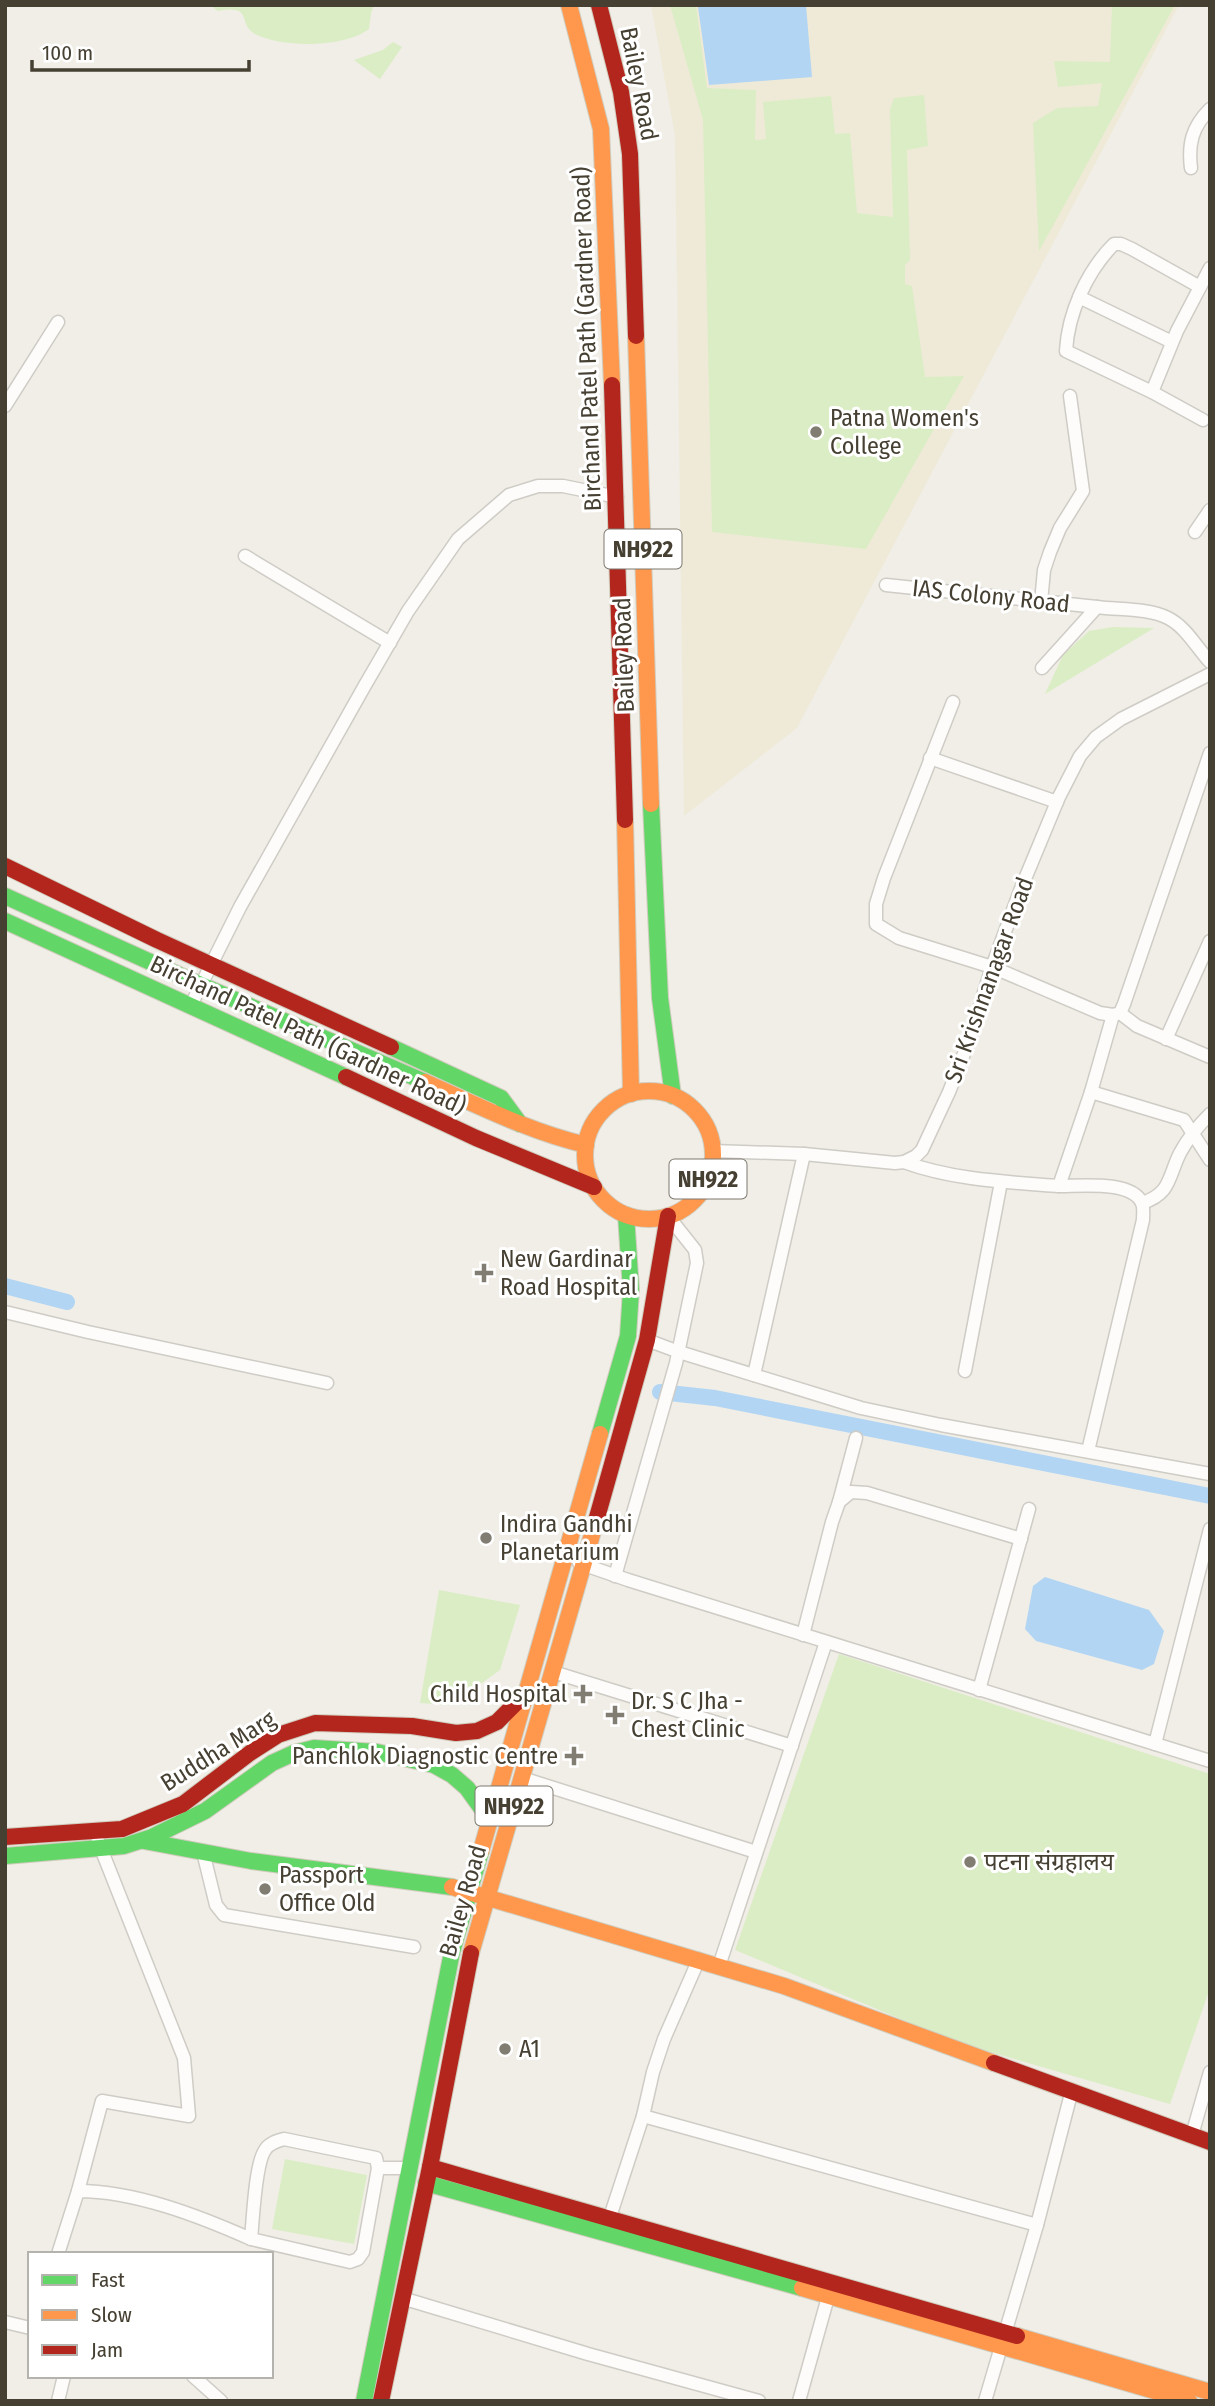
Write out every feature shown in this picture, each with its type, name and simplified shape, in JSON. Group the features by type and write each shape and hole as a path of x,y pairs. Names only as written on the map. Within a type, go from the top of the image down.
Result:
{"main road":[{"name":"Birchand Patel Path (Gardner Road)","path":"569,5 603,146 617,497 631,1094"},
{"name":"Bailey Road","path":"599,5 621,92 630,154 654,900 665,1057 673,1096"},
{"path":"5,866 211,965 501,1098 520,1124"},
{"name":"Birchand Patel Path (Gardner Road)","path":"5,896 520,1124 586,1145"},
{"name":"Birchand Patel Path (Gardner Road)","path":"5,921 476,1138 594,1187"},
{"path":"626,1215 613,1208 594,1187 587,1167 586,1145 597,1119 606,1108 631,1094 652,1091 673,1096"},
{"name":"NH922","path":"626,1215 654,1219 668,1216 687,1206 702,1192 712,1165 713,1151 705,1124 685,1102 673,1096"},
{"name":"Bailey Road","path":"364,2401 452,1952 628,1336 631,1290 626,1215"},
{"name":"Bailey Road","path":"381,2401 428,2175 468,1962 647,1340 668,1216"},
{"name":"Buddha Marg","path":"5,1856 98,1840 183,1804 278,1735 315,1723 412,1726 456,1734 477,1731 497,1722 527,1692"},
{"name":"Buddha Marg","path":"5,1837 144,1841 189,1820 287,1755 317,1748 348,1749 434,1764 475,1794 490,1820"},
{"path":"144,1841 251,1861 439,1884 469,1892 784,1986 1210,2142"},
{"path":"428,2175 1002,2339 1210,2392"},
{"path":"1002,2339 1189,2401"}],"street":[{"path":"1191,168 1190,142 1198,123 1210,109"},
{"path":"1200,287 1132,249 1114,244 1100,261 1079,297 1067,332 1066,351 1203,420"},
{"path":"1152,392 1172,342 1210,268"},
{"path":"1079,297 1172,342"},
{"path":"5,406 58,322"},
{"path":"1041,602 1044,570 1050,552 1060,528 1083,491 1070,396"},
{"path":"191,1005 240,907 390,643 433,572 458,539 509,495 538,486 563,486 617,497"},
{"path":"1195,532 1210,510"},
{"path":"246,556 390,643"},
{"name":"IAS Colony Road","path":"886,584 1154,613 1169,618 1180,627 1210,662"},
{"name":"IAS Colony Road","path":"1042,668 1097,607"},
{"name":"Sri Krishnanagar Road","path":"904,1162 922,1150 944,1104 969,1041 992,967 1028,870 1080,756 1096,737 1121,719 1210,674"},
{"path":"953,702 876,904 876,925 899,938 992,967 1100,1013 1116,1014 1137,1026 1210,1057"},
{"path":"1059,1186 1116,1014 1142,958 1168,872 1210,753"},
{"path":"930,758 1057,802"},
{"path":"1166,1038 1210,942"},
{"path":"1091,1092 1184,1119 1210,1160"},
{"path":"1142,1203 1156,1199 1163,1192 1193,1131 1210,1114"},
{"path":"713,1151 804,1154 904,1162 925,1170 1001,1182 1121,1187 1133,1192 1142,1203 1143,1220 1088,1451"},
{"path":"754,1375 804,1154"},
{"path":"965,1371 1001,1182"},
{"path":"615,1576 677,1358 697,1263 695,1250 668,1216"},
{"path":"5,1312 327,1383"},
{"path":"647,1340 677,1358 754,1375 861,1408 1210,1474"},
{"path":"803,1635 856,1438"},
{"path":"839,1502 852,1492 867,1493 1021,1539"},
{"path":"979,1690 1029,1509"},
{"path":"1155,1744 1210,1529"},
{"path":"565,1558 615,1576 1210,1761"},
{"path":"719,1966 826,1642"},
{"path":"553,1672 792,1746"},
{"path":"522,1778 756,1852"},
{"path":"59,2252 102,2101 189,2116 184,2058 98,1840"},
{"path":"203,1853 216,1905 224,1915 414,1947"},
{"path":"607,2225 643,2116 664,2039 699,1959"},
{"path":"1192,2135 1210,2072"},
{"path":"985,2401 1037,2225 1072,2090"},
{"path":"643,2116 1037,2225"},
{"path":"78,2190 97,2191 168,2207 219,2224 251,2239 350,2262 358,2259 363,2252 378,2168 376,2158 284,2139 274,2142 265,2150 260,2162 251,2239"},
{"path":"378,2168 410,2168"},
{"path":"799,2401 825,2288"},
{"path":"402,2298 759,2401"},
{"path":"5,2322 28,2328"},
{"path":"58,2401 64,2378"},
{"path":"195,2378 221,2401"}],"shaded area":[{"name":"Patna Women's College","path":"651,5 1179,5 797,728 684,816 675,136"}],"green space":[{"path":"210,5 374,5 369,29 358,35 329,43 296,44 255,34 241,13 236,10 218,11"},
{"path":"670,5 696,5 707,88 756,90 755,140 766,139 763,102 831,96 835,134 850,133 857,213 893,217 890,109 894,98 924,95 928,146 907,150 910,260 905,265 905,284 912,286 925,377 964,376 866,549 712,532 703,120"},
{"path":"1112,5 1175,5 1039,251 1033,123 1057,108 1098,106 1102,83 1058,87 1054,61 1110,62"},
{"path":"393,42 402,47 380,79 354,60 383,50"},
{"path":"1113,627 1154,628 1045,694 1063,655 1089,631"},
{"path":"439,1590 520,1605 500,1670 451,1705 420,1703"},
{"path":"839,1654 1210,1774 1210,1988 1170,2104 956,2042 735,1950"},
{"path":"285,2159 367,2175 354,2244 272,2229"}],"water":[{"path":"806,5 812,77 709,85 698,7"},
{"path":"1045,1577 1149,1610 1164,1631 1154,1664 1142,1670 1036,1641 1025,1629 1033,1586"}],"waterway":[{"path":"5,1286 67,1302"},
{"path":"660,1392 715,1398 1210,1496"}],"traffic: fast":[{"path":"651,804 660,998 673,1096"},
{"path":"5,896 425,1082"},
{"path":"5,921 346,1077"},
{"path":"391,1047 501,1098 520,1124"},
{"path":"600,1434 628,1336 631,1290 626,1215"},
{"path":"5,1856 124,1846 152,1837 205,1811 272,1763 314,1748 377,1752 434,1765 467,1788 490,1820"},
{"path":"144,1841 251,1861 452,1887"},
{"path":"364,2401 452,1952 481,1851"},
{"path":"426,2183 802,2288"}],"traffic: slow":[{"path":"569,5 601,129 612,385"},
{"path":"636,336 651,804"},
{"path":"625,820 631,1094"},
{"path":"425,1082 524,1125 586,1145"},
{"path":"649,1091 673,1096 694,1110 708,1131 713,1155 708,1179 694,1200 673,1214 649,1219 625,1214 604,1200 590,1179 585,1155 590,1131 604,1110 625,1096 649,1091"},
{"path":"481,1851 600,1434"},
{"path":"471,1953 596,1521"},
{"path":"452,1887 784,1986 994,2063"},
{"path":"802,2288 1189,2401"},
{"path":"1017,2336 1210,2392"}],"traffic: jam":[{"path":"599,5 621,92 630,154 636,336"},
{"path":"612,385 625,820"},
{"path":"5,866 157,940 391,1047"},
{"path":"346,1077 476,1138 594,1187"},
{"path":"596,1521 647,1340 668,1216"},
{"path":"5,1837 122,1829 183,1804 278,1735 315,1723 412,1726 456,1733 477,1731 497,1722 525,1694"},
{"path":"381,2401 471,1953"},
{"path":"994,2063 1210,2142"},
{"path":"430,2167 1017,2336"}],"place":[{"name":"Patna Women's College","path":"816,432"},
{"name":"New Gardinar Road Hospital","path":"484,1273"},
{"name":"Indira Gandhi Planetarium","path":"486,1538"},
{"name":"Child Hospital","path":"583,1694"},
{"name":"Dr. S C Jha - Chest Clinic","path":"615,1715"},
{"name":"Panchlok Diagnostic Centre","path":"574,1756"},
{"name":"पटना संग्रहालय","path":"970,1862"},
{"name":"Passport Office Old","path":"265,1889"},
{"name":"A1","path":"505,2049"}]}
